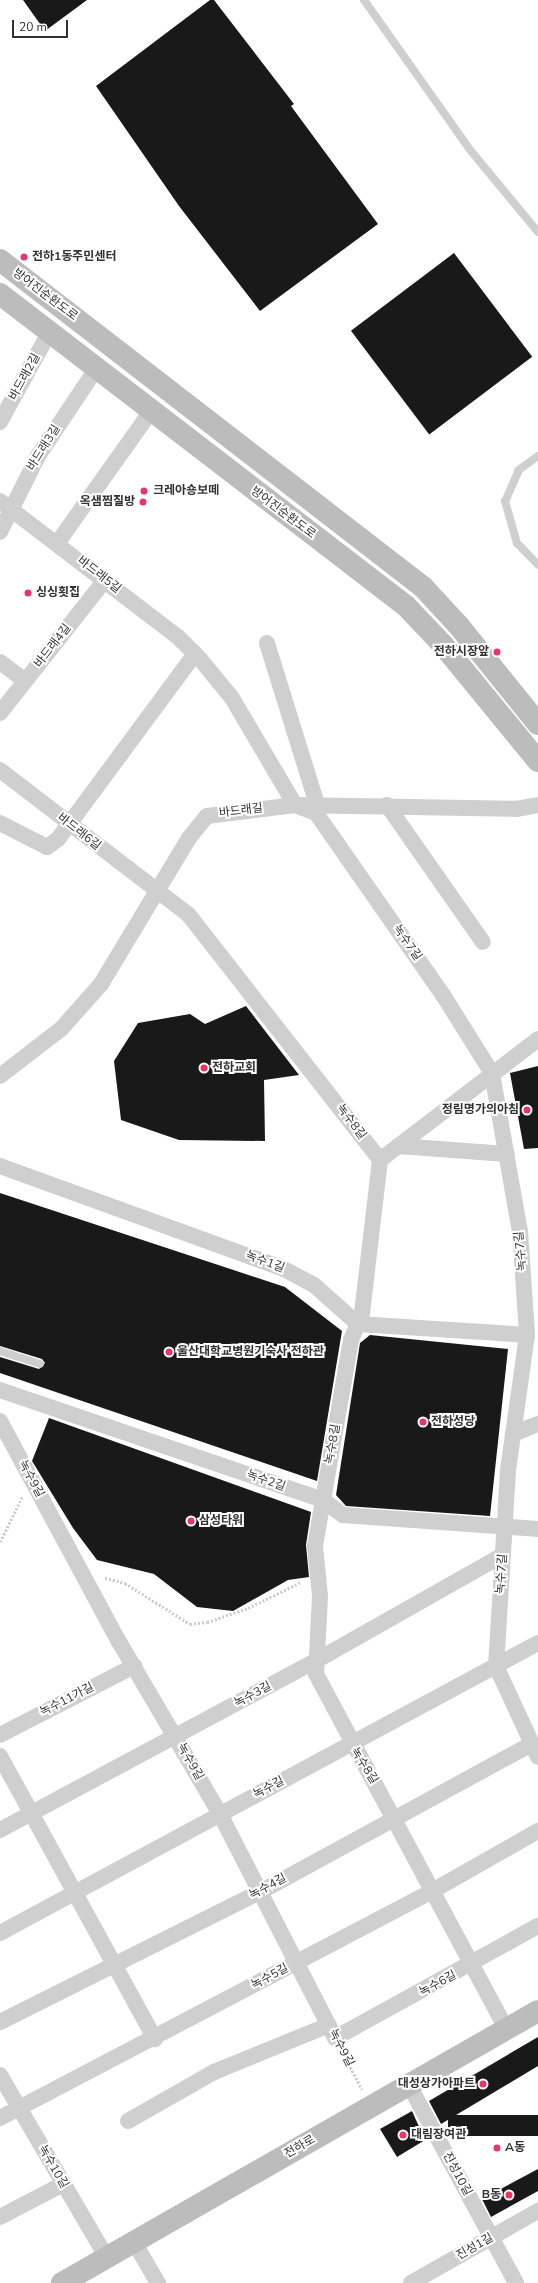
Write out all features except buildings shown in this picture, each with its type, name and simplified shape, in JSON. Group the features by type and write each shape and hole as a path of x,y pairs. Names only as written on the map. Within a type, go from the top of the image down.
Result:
{"main road":[{"name":"방어진순환도로","path":"0,260 423,587 460,626 538,724"},
{"name":"방어진순환도로","path":"0,294 406,606 443,645 538,762"},
{"name":"전하로","path":"62,2283 538,2011"}],"street":[{"name":"바드래2길","path":"0,422 50,331"},
{"name":"바드래3길","path":"0,532 5,505 96,369"},
{"path":"58,542 151,411"},
{"name":"바드래5길","path":"5,505 58,542 195,654 232,698 295,805"},
{"name":"바드래4길","path":"0,713 105,580"},
{"path":"267,643 317,805"},
{"path":"0,823 47,847 70,825 195,654"},
{"path":"0,662 25,682"},
{"name":"바드래6길","path":"0,770 159,894"},
{"name":"바드래길","path":"0,1076 62,1028 101,984 159,894 189,838 207,816 295,805 516,809 538,805"},
{"name":"녹수7길","path":"295,805 316,813 443,995 492,1073 520,1231 527,1335 531,1354 514,1434 505,1529 496,1666 535,1751"},
{"path":"388,806 483,942"},
{"name":"녹수8길","path":"159,894 188,914 380,1160 362,1313 351,1340 315,1546 319,1582 319,1659 316,1674 351,1744 396,1818 506,2029"},
{"path":"380,1160 538,1039"},
{"path":"398,1146 507,1154"},
{"name":"녹수1길","path":"0,1166 282,1268 314,1285 358,1324"},
{"path":"358,1324 527,1335"},
{"name":"녹수2길","path":"0,1390 323,1500 343,1515 505,1529 538,1530"},
{"name":"녹수9길","path":"0,1421 134,1666 220,1814 332,2032"},
{"path":"514,1434 538,1424"},
{"name":"녹수3길","path":"0,1830 319,1659 503,1555"},
{"name":"녹수길","path":"0,1932 538,1643"},
{"name":"녹수11가길","path":"0,1734 134,1666"},
{"name":"녹수4길","path":"0,2022 112,1963 260,1892 396,1818 535,1751"},
{"path":"0,1756 112,1963 155,2039"},
{"name":"녹수5길","path":"0,2118 155,2039 434,1890 538,1831"},
{"name":"녹수6길","path":"128,2121 214,2072 332,2032 473,1965 538,1926"},
{"name":"녹수10길","path":"0,2075 107,2258"},
{"name":"진성10길","path":"409,2085 516,2283"},
{"path":"0,2217 63,2184"},
{"name":"진성1길","path":"412,2283 491,2237 538,2212"},
{"path":"134,2242 158,2283"}],"lane":[{"path":"364,0 471,151 538,232"},
{"path":"538,456 519,470 505,501 516,543 538,565"},
{"path":"0,1351 40,1364"}],"path":[{"path":"0,1542 31,1478"},
{"path":"82,1572 125,1583 190,1624 207,1622 248,1608 301,1582 319,1582"},
{"name":"녹수9길","path":"332,2032 371,2107"}],"place":[{"name":"전하1동주민센터","path":"24,257"},
{"name":"크레아숑보떼","path":"144,491"},
{"name":"옥샘찜질방","path":"143,502"},
{"name":"싱싱횟집","path":"28,593"},
{"name":"전하시장앞","path":"497,652"},
{"name":"전하교회","path":"204,1068"},
{"name":"정림명가의아침","path":"527,1110"},
{"name":"울산대학교병원기숙사 전하관","path":"169,1352"},
{"name":"전하성당","path":"423,1422"},
{"name":"삼성타워","path":"191,1521"},
{"name":"대성상가아파트","path":"483,2084"},
{"name":"대림장여관","path":"403,2135"},
{"name":"A동","path":"497,2148"},
{"name":"B동","path":"509,2195"}]}
